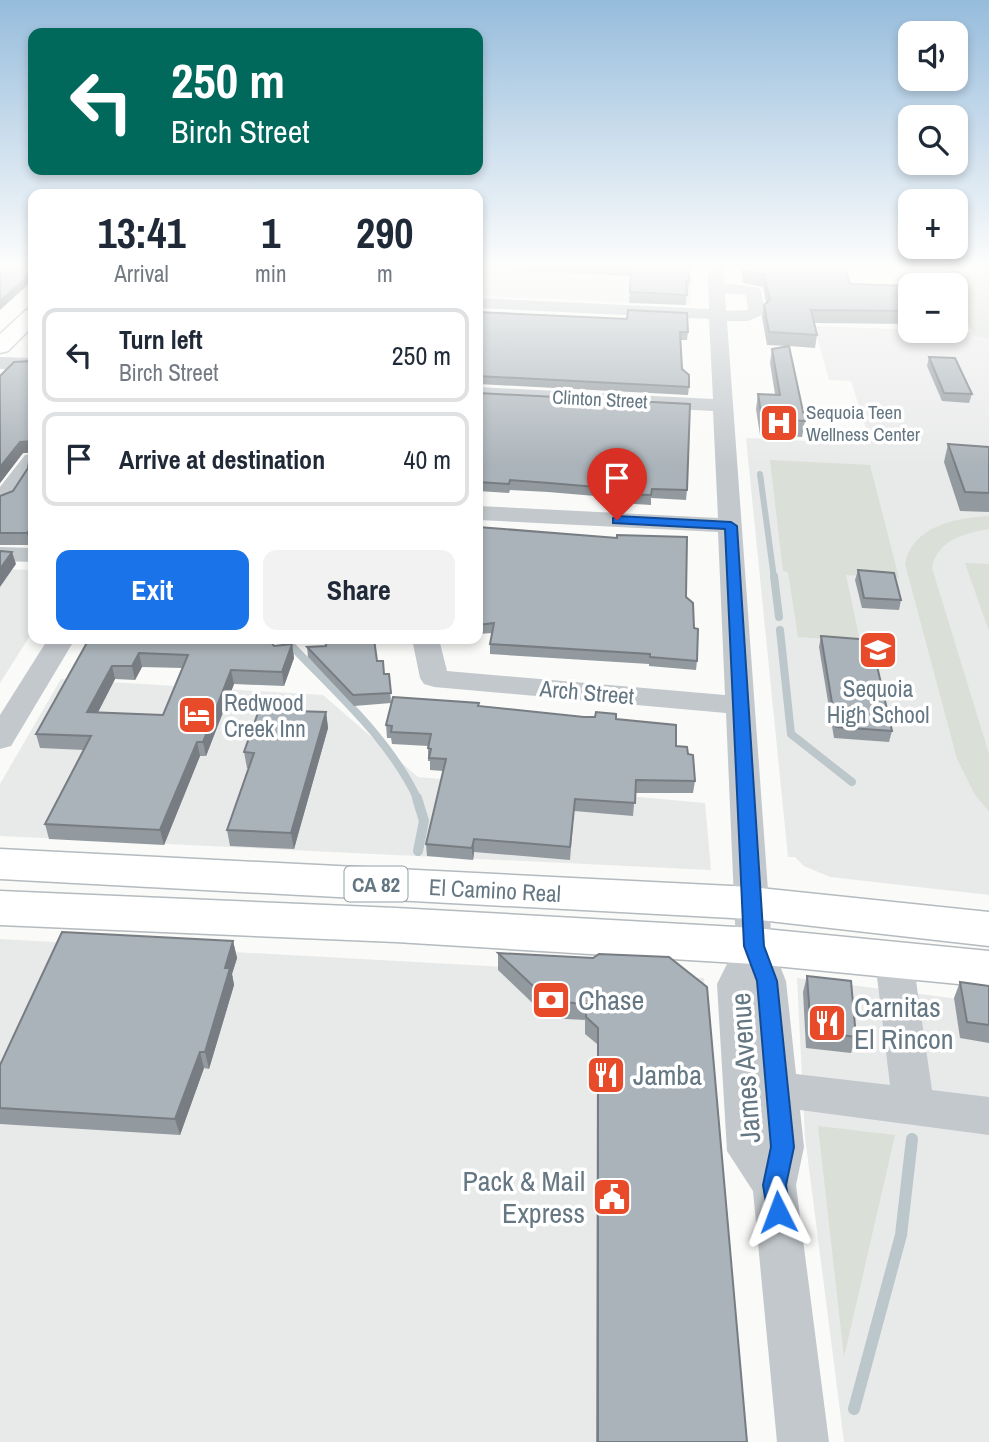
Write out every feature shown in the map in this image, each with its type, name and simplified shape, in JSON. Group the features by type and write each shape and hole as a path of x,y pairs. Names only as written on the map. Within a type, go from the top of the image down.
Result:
{"main road":[{"path":"0,346 14,332"},
{"name":"El Camino Real","path":"0,864 753,924 894,960 989,969"},
{"name":"El Camino Real","path":"0,908 396,925 753,924 989,929"}],"street":[{"name":"James Avenue","path":"717,332 731,526 753,924 767,981 783,1147 774,1185 803,1442"},
{"path":"0,363 28,364"},
{"name":"Clinton Street","path":"483,393 722,405"},
{"path":"0,502 28,466"},
{"path":"483,513 731,526"},
{"path":"0,554 28,555"},
{"path":"0,739 58,644"},
{"name":"Arch Street","path":"427,644 434,678 740,705"},
{"name":"James Avenue","path":"753,924 736,984 749,1152 774,1185"},
{"path":"894,960 912,1105"},
{"path":"776,1089 989,1116"}],"shaded area":[{"name":"Sequoia High School","path":"816,332 898,332 898,343 968,343 968,332 989,332 989,895 830,877 804,866 795,857 788,857 746,438 871,444 851,381 829,380"},
{"path":"973,332 989,332 989,338 975,336"},
{"path":"770,460 870,465 899,578 846,575 860,641 798,637 788,572 783,571"},
{"path":"989,516 989,529 962,536 946,544 935,558 932,568 989,754 989,811 975,795 957,759 905,564 916,541 937,526"},
{"path":"965,563 989,564 989,631"},
{"path":"0,569 28,570 28,639 0,683"},
{"path":"61,679 323,695 418,777 705,803 711,870 0,836 0,784"},
{"path":"0,939 704,978 734,1442 0,1442"},
{"path":"797,978 989,1003 989,1442 844,1442 805,1137"},
{"path":"818,1126 895,1135 844,1357"}],"building":[{"path":"483,332 680,332 682,369 689,375 689,387 483,376"},
{"path":"774,332 816,332 817,335"},
{"path":"789,346 805,421 762,419 758,394 780,395 772,349"},
{"path":"929,357 955,358 972,394 944,393"},
{"path":"28,361 28,441 20,442 0,467 0,376 14,362"},
{"path":"483,393 690,404 687,490 652,489 651,495 619,494 620,489 510,480 509,484 483,482"},
{"path":"948,444 989,447 989,493 965,492"},
{"path":"28,468 27,533 0,533 0,496 13,491"},
{"path":"483,527 617,538 617,535 687,537 686,597 693,603 694,628 698,629 697,661 650,657 650,654 490,644 494,623 483,624"},
{"path":"0,551 12,552 0,569"},
{"path":"858,570 894,573 901,600 864,598"},
{"path":"821,636 871,640 892,731 836,727"},
{"path":"86,644 292,644 282,672 231,670 203,742 197,742 160,830 45,824 91,736 36,734","holes":["139,653 188,655 163,715 87,712 112,666 132,666"]},
{"path":"375,644 377,661 383,661 384,674 389,674 391,693 353,695 307,647"},
{"path":"393,697 479,703 478,706 584,717 595,717 596,712 616,714 616,719 676,725 676,746 687,747 688,754 693,755 695,781 636,780 635,803 575,799 570,847 474,839 472,848 426,844 446,759 429,758 431,734 391,732 392,726 386,725"},
{"path":"259,710 326,712 291,833 227,830 254,753 244,752"},
{"path":"62,932 233,941 225,968 230,968 205,1052 200,1052 175,1119 0,1108 0,1065"},
{"path":"498,953 593,958 599,954 669,957 707,987 747,1442 598,1442 598,1028 586,1017 586,1004 549,1001"},
{"path":"807,976 851,981 856,1037 811,1031"},
{"path":"960,982 989,986 989,1025 967,1022"}],"waterway":[{"path":"760,474 774,578"},
{"path":"774,576 779,617"},
{"path":"780,630 791,734 852,782"},
{"path":"290,644 376,735 392,755 417,798"},
{"path":"417,798 424,821 418,851"},
{"path":"854,1409 901,1235 912,1139"}],"place":[{"name":"Sequoia Teen Wellness Center","path":"779,423"},
{"name":"Sequoia High School","path":"878,650"},
{"name":"Redwood Creek Inn","path":"197,715"},
{"name":"Chase","path":"551,1000"},
{"name":"Carnitas El Rincon","path":"827,1023"},
{"name":"Jamba","path":"606,1075"},
{"name":"Pack & Mail Express","path":"612,1197"}],"route":[{"path":"617,520 731,526 754,946 767,981 783,1147 774,1185 778,1212"}]}
